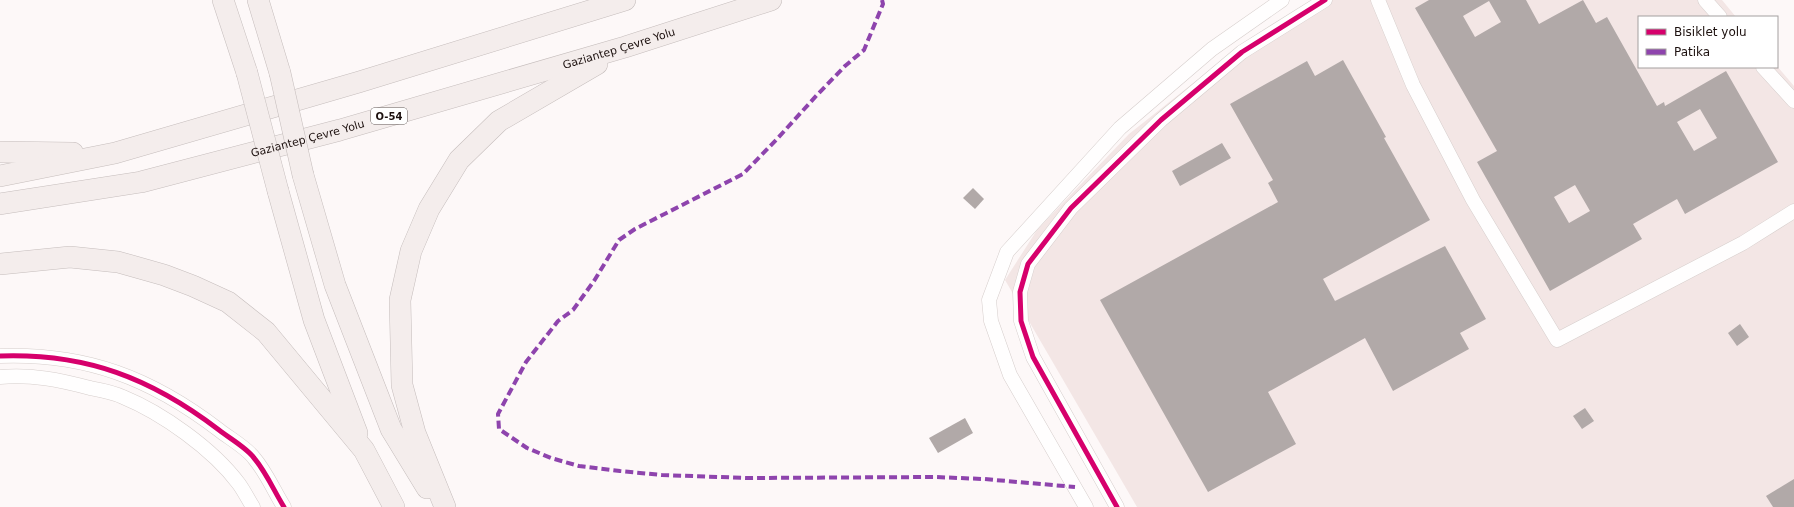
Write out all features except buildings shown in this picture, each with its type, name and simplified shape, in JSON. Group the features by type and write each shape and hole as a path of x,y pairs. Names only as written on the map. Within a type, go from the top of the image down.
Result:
{"highway":[{"path":"224,0 247,73 314,320 364,450 394,507"},
{"path":"258,0 280,73 303,175 335,285 391,429 438,507"},
{"path":"0,176 115,153 359,82 625,0"},
{"name":"Gaziantep Çevre Yolu","path":"0,204 141,182 340,130 625,47 771,0"},
{"path":"445,507 415,433 402,385 400,300 411,252 428,209 459,160 499,121 625,47"},
{"path":"0,152 115,153"},
{"path":"0,264 70,257 118,262 164,275 228,302 266,332 364,450"}],"street":[{"path":"1086,507 1010,375 991,321 989,300 1007,252 1120,128 1212,49 1282,0"},
{"path":"1117,507 1033,356 1022,321 1020,292 1028,264 1071,208 1161,120 1242,52 1325,0"},
{"path":"1378,0 1413,85 1473,200 1558,340 1743,243 1794,211"},
{"path":"1705,0 1719,16"},
{"path":"1764,68 1794,101"},
{"path":"0,356 27,355 69,359 135,378 158,390 192,409 254,457 284,507"},
{"path":"0,377 20,375 59,380 122,396 150,410 192,438 217,459 239,484 253,507"}],"shaded area":[{"path":"1318,0 1722,0 1735,16 1638,16 1638,68 1778,67 1794,86 1794,507 1137,507 1005,280 1037,230 1129,134 1192,84 1265,30"}],"marked path":[{"path":"882,0 883,4 864,50 845,66 743,174 635,229 619,240 594,281 573,310 558,321 526,362 498,414 499,429 527,448 551,458 579,466 620,471 662,475 747,478 934,477 984,479 1075,487"}],"cycle path":[{"path":"1117,507 1033,357 1021,321 1020,292 1028,264 1071,208 1161,120 1242,52 1325,0"},
{"path":"0,356 31,356 89,364 116,372 168,396 194,412 251,454 262,469 284,507"}]}
